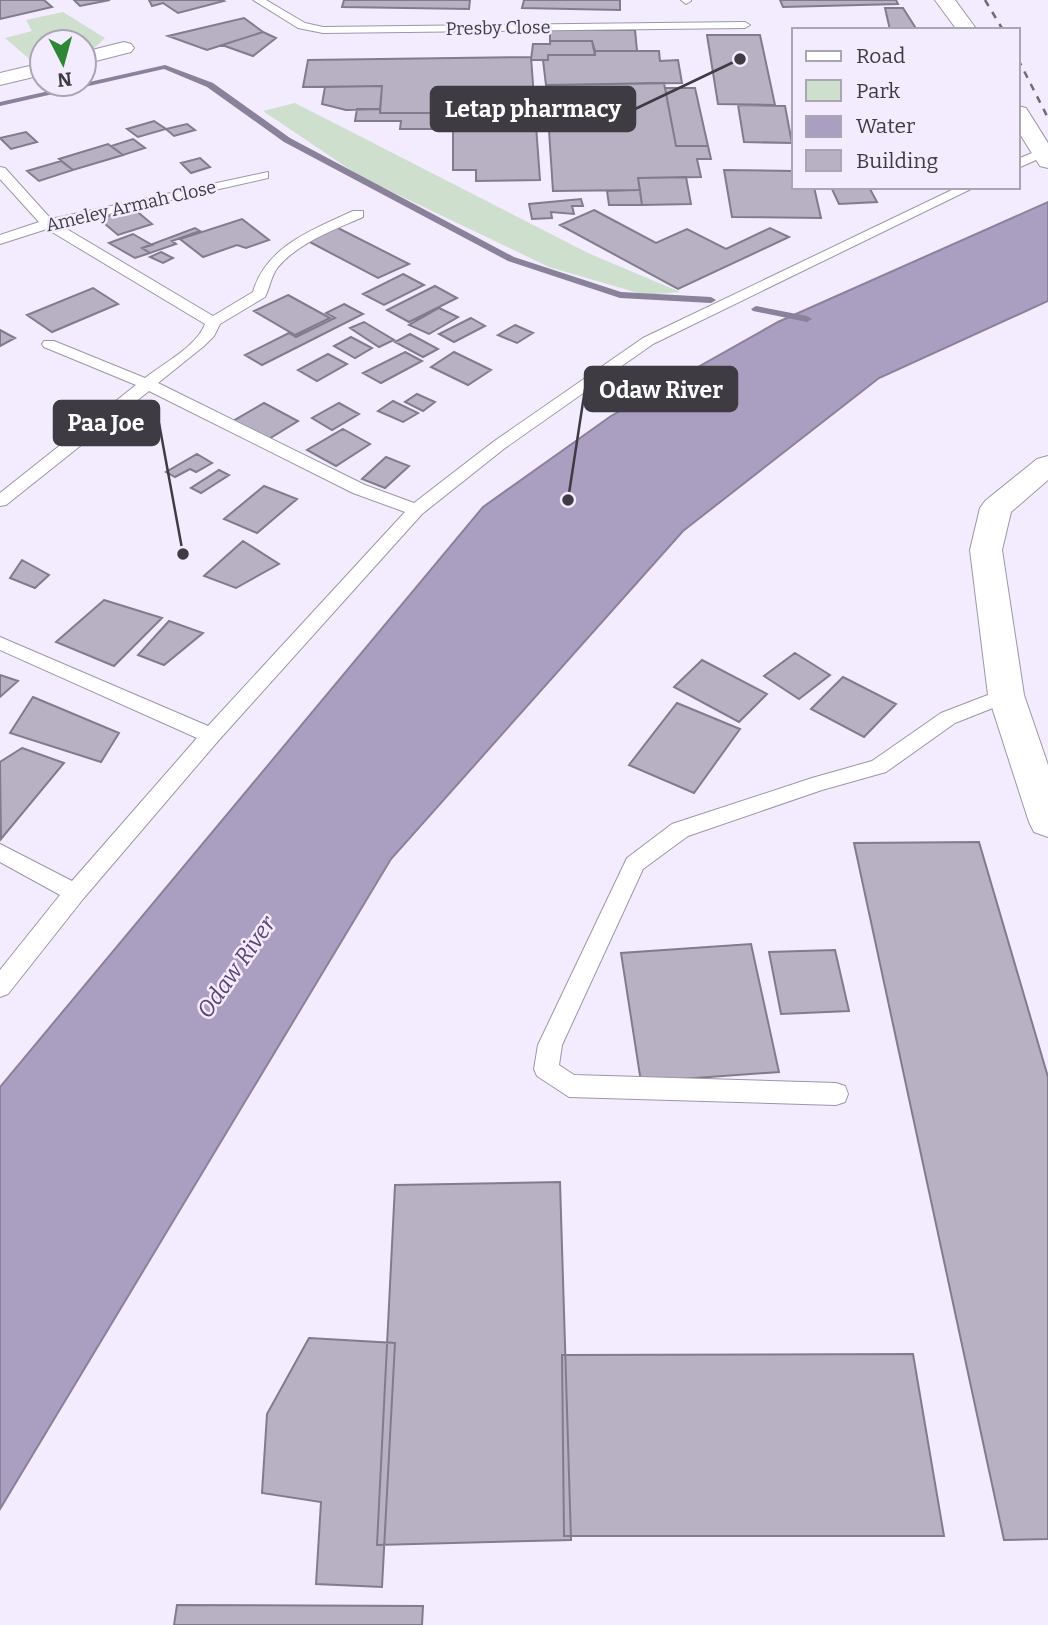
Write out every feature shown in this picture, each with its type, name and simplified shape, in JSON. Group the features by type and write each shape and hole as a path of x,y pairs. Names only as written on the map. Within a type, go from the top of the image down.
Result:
{"street":[{"path":"945,0 966,28"},
{"path":"98,54 124,48"},
{"path":"0,79 28,72"},
{"path":"1020,116 1044,157"},
{"path":"1048,466 996,508 986,550 1006,695 1048,822"}],"lane":[{"name":"Presby Close","path":"258,0 302,26 323,30 744,25"},
{"path":"1020,163 1044,157"},
{"path":"0,171 48,224 213,322"},
{"name":"Ameley Armah Close","path":"0,240 48,224 263,174"},
{"path":"0,987 75,893 211,736 416,510 499,445 648,341 965,189"},
{"path":"0,500 209,333 213,322 260,294 262,281 276,262 303,240 358,214"},
{"path":"48,344 147,384 359,489 416,510"},
{"path":"0,643 211,736"},
{"path":"836,1094 569,1086 546,1069 550,1045 635,864 680,830 768,799 879,767 948,718 1006,695"},
{"path":"0,852 75,893"}],"green space":[{"path":"63,12 89,28 30,28 26,20"},
{"path":"28,32 28,58 5,38"},
{"path":"98,34 105,38 98,44"},
{"path":"295,103 588,253 680,292 645,295 549,267 361,177 263,111"}],"water":[{"path":"1048,202 1048,301 879,378 683,531 391,859 0,1509 0,1087 483,507 611,416 778,322"}],"building":[{"path":"0,0 44,0 52,7 0,19"},
{"path":"74,0 110,0 80,6"},
{"path":"149,0 224,1 178,13 163,3 152,6"},
{"path":"344,0 470,0 469,9 342,7"},
{"path":"524,0 620,0 620,10 522,8"},
{"path":"780,0 896,0 898,4 783,7"},
{"path":"885,8 903,8 916,28 890,28"},
{"path":"244,18 263,32 207,50 168,36"},
{"path":"550,30 635,30 637,51 595,51 592,41 550,41"},
{"path":"263,32 276,38 253,56 222,45"},
{"path":"707,35 760,35 775,105 718,104"},
{"path":"550,41 592,41 595,55 548,55 548,60 531,60 533,44 550,44"},
{"path":"595,51 659,51 660,61 678,60 682,83 546,85 543,60 548,60 548,55 595,55"},
{"path":"531,57 540,180 476,181 476,170 453,170 453,113 380,113 382,86 303,87 308,60"},
{"path":"664,83 676,146 708,146 711,159 697,159 701,177 638,178 640,190 553,191 546,85"},
{"path":"382,86 380,109 346,110 322,104 325,87"},
{"path":"665,88 695,88 708,146 676,146"},
{"path":"738,105 785,106 792,143 744,142"},
{"path":"357,109 380,109 380,113 453,113 452,129 400,129 401,121 355,121"},
{"path":"154,121 166,129 138,137 127,129"},
{"path":"187,124 195,130 174,136 166,129"},
{"path":"26,132 37,142 11,149 0,138"},
{"path":"133,139 145,148 123,155 111,146"},
{"path":"108,144 123,155 73,170 59,159"},
{"path":"200,158 210,167 191,173 181,163"},
{"path":"61,161 73,170 39,181 27,171"},
{"path":"724,170 792,171 792,189 814,189 821,218 732,217"},
{"path":"686,177 691,204 642,205 638,178"},
{"path":"832,189 870,189 877,202 839,204"},
{"path":"640,190 642,205 609,205 607,191"},
{"path":"581,199 583,206 572,206 574,214 551,212 552,218 532,219 529,204"},
{"path":"133,208 152,224 118,235 99,219"},
{"path":"594,210 656,243 687,229 726,249 770,228 789,237 678,289 560,225"},
{"path":"242,219 269,240 246,248 237,245 203,257 180,239"},
{"path":"336,227 409,264 378,278 306,240"},
{"path":"195,228 200,231 172,241 176,244 150,253 142,248"},
{"path":"133,234 152,245 142,248 150,253 135,258 109,243"},
{"path":"161,252 173,258 163,263 150,257"},
{"path":"403,274 424,285 384,305 363,294"},
{"path":"435,286 457,298 409,322 387,310"},
{"path":"93,288 118,304 52,332 27,315"},
{"path":"288,295 330,318 295,335 254,311"},
{"path":"344,304 363,314 262,365 245,355 289,333 296,337 335,318 326,313"},
{"path":"439,308 458,317 429,334 409,325"},
{"path":"471,318 485,326 454,342 439,334"},
{"path":"364,322 394,340 379,347 350,328"},
{"path":"515,325 533,333 517,343 498,335"},
{"path":"0,330 15,338 0,346"},
{"path":"410,334 438,349 423,357 395,342"},
{"path":"351,337 372,348 355,358 334,346"},
{"path":"405,352 422,361 381,383 363,373"},
{"path":"454,352 491,370 468,385 431,367"},
{"path":"328,354 347,364 317,381 298,370"},
{"path":"417,394 435,402 423,411 405,402"},
{"path":"393,401 418,413 403,422 378,411"},
{"path":"264,403 298,421 267,440 233,421"},
{"path":"339,403 359,414 332,430 312,418"},
{"path":"343,429 370,444 336,466 307,450"},
{"path":"197,454 212,463 196,472 190,469 175,477 166,472"},
{"path":"386,457 409,466 385,488 362,479"},
{"path":"219,470 229,475 201,493 191,488"},
{"path":"264,486 297,499 257,533 224,519"},
{"path":"243,541 279,564 236,588 204,576"},
{"path":"22,560 49,575 35,588 10,578"},
{"path":"104,600 162,618 114,666 56,642"},
{"path":"169,621 203,633 164,665 138,655"},
{"path":"795,653 830,675 799,699 764,676"},
{"path":"702,660 767,694 739,722 674,687"},
{"path":"0,675 18,681 0,697"},
{"path":"843,677 896,704 864,737 811,709"},
{"path":"33,697 119,733 101,762 10,733"},
{"path":"677,703 740,729 694,793 629,765"},
{"path":"22,748 64,763 1,839 0,762"},
{"path":"979,842 1048,1077 1048,1539 1004,1540 854,843"},
{"path":"751,944 779,1072 641,1082 621,953"},
{"path":"835,950 849,1011 781,1014 769,952"},
{"path":"560,1182 571,1540 377,1545 395,1185"},
{"path":"309,1338 395,1343 382,1587 316,1584 321,1502 262,1493 267,1414"},
{"path":"913,1354 944,1536 564,1536 562,1355"},
{"path":"177,1605 423,1606 422,1625 174,1625"}],"waterway":[{"path":"0,104 165,67 210,85 287,140 511,259 620,295 711,300"},
{"path":"756,309 807,319"}],"railway":[{"path":"985,0 1002,28"},
{"path":"1020,63 1048,118"}],"place":[{"name":"Letap pharmacy","path":"740,59"},
{"name":"Odaw River","path":"568,500"},
{"name":"Paa Joe","path":"183,554"}]}
